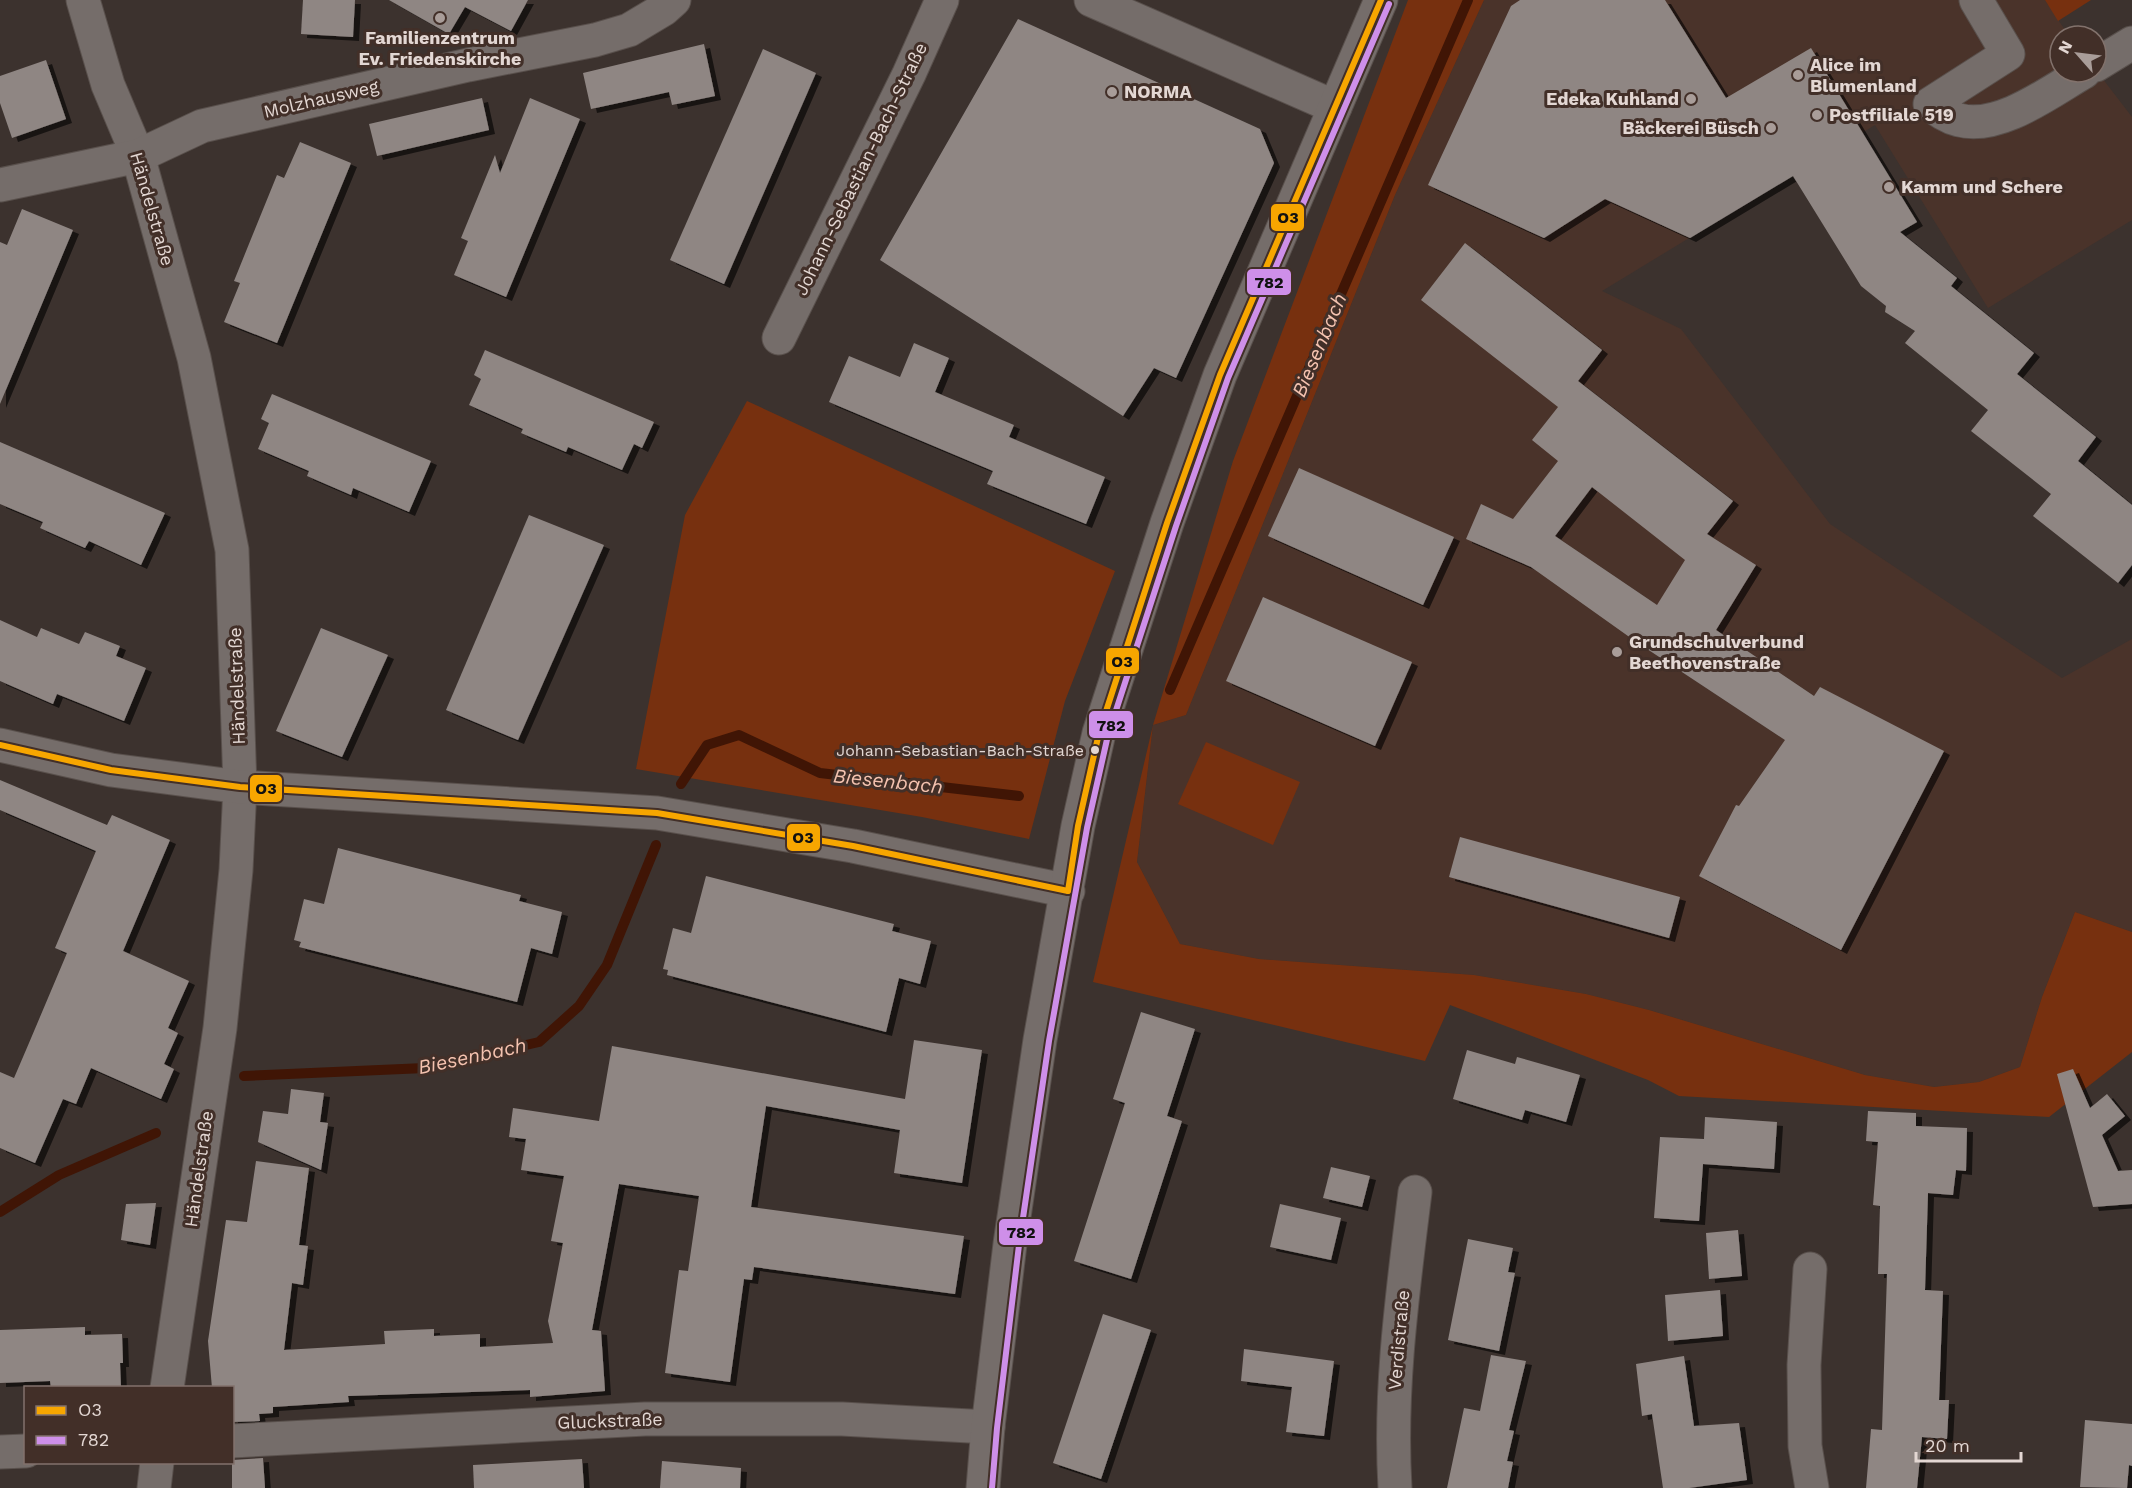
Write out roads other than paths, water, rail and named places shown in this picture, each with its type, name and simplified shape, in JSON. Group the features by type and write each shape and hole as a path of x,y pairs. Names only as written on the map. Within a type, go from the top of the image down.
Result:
{"street":[{"name":"Händelstraße","path":"83,0 108,85 138,156 194,358 232,550 240,787 236,870 220,1028 167,1386"},
{"name":"Molzhausweg","path":"0,184 138,156 202,126 468,65 595,40 629,30 664,9 674,0"},
{"name":"Johann-Sebastian-Bach-Straße","path":"778,338 909,74 942,0"},
{"path":"1091,0 1335,107"},
{"path":"983,1488 1010,1244 1040,1040 1078,826 1099,733 1167,523 1220,375 1381,0"},
{"path":"1976,0 2008,54 1930,104 1944,115 1960,121 1975,122 2016,111 2063,84"},
{"path":"2108,58 2132,43"},
{"path":"0,744 111,770 240,787 657,813 854,846 1068,891"},
{"name":"Verdistraße","path":"1395,1488 1394,1368 1415,1192"},
{"path":"1810,1269 1804,1365 1805,1446 1812,1488"},
{"name":"Gluckstraße","path":"234,1441 645,1419 842,1419 988,1427"},
{"path":"0,1452 24,1451"},
{"path":"154,1488 157,1464"}],"waterway":[{"name":"Biesenbach","path":"1170,690 1468,0"},
{"name":"Biesenbach","path":"681,784 707,745 739,735 820,773 1019,796"},
{"name":"Biesenbach","path":"244,1076 425,1068 539,1042 579,1006 607,965 656,845"},
{"name":"Biesenbach","path":"0,1212 59,1175 156,1133"}],"place":[{"name":"Familienzentrum Ev. Friedenskirche","path":"440,18"},
{"name":"Alice im Blumenland","path":"1798,75"},
{"name":"NORMA","path":"1112,92"},
{"name":"Edeka Kuhland","path":"1691,99"},
{"name":"Postfiliale 519","path":"1817,115"},
{"name":"Bäckerei Büsch","path":"1771,128"},
{"name":"Kamm und Schere","path":"1889,187"},
{"name":"Grundschulverbund Beethovenstraße","path":"1617,652"},
{"name":"Johann-Sebastian-Bach-Straße","path":"1095,750"}]}
